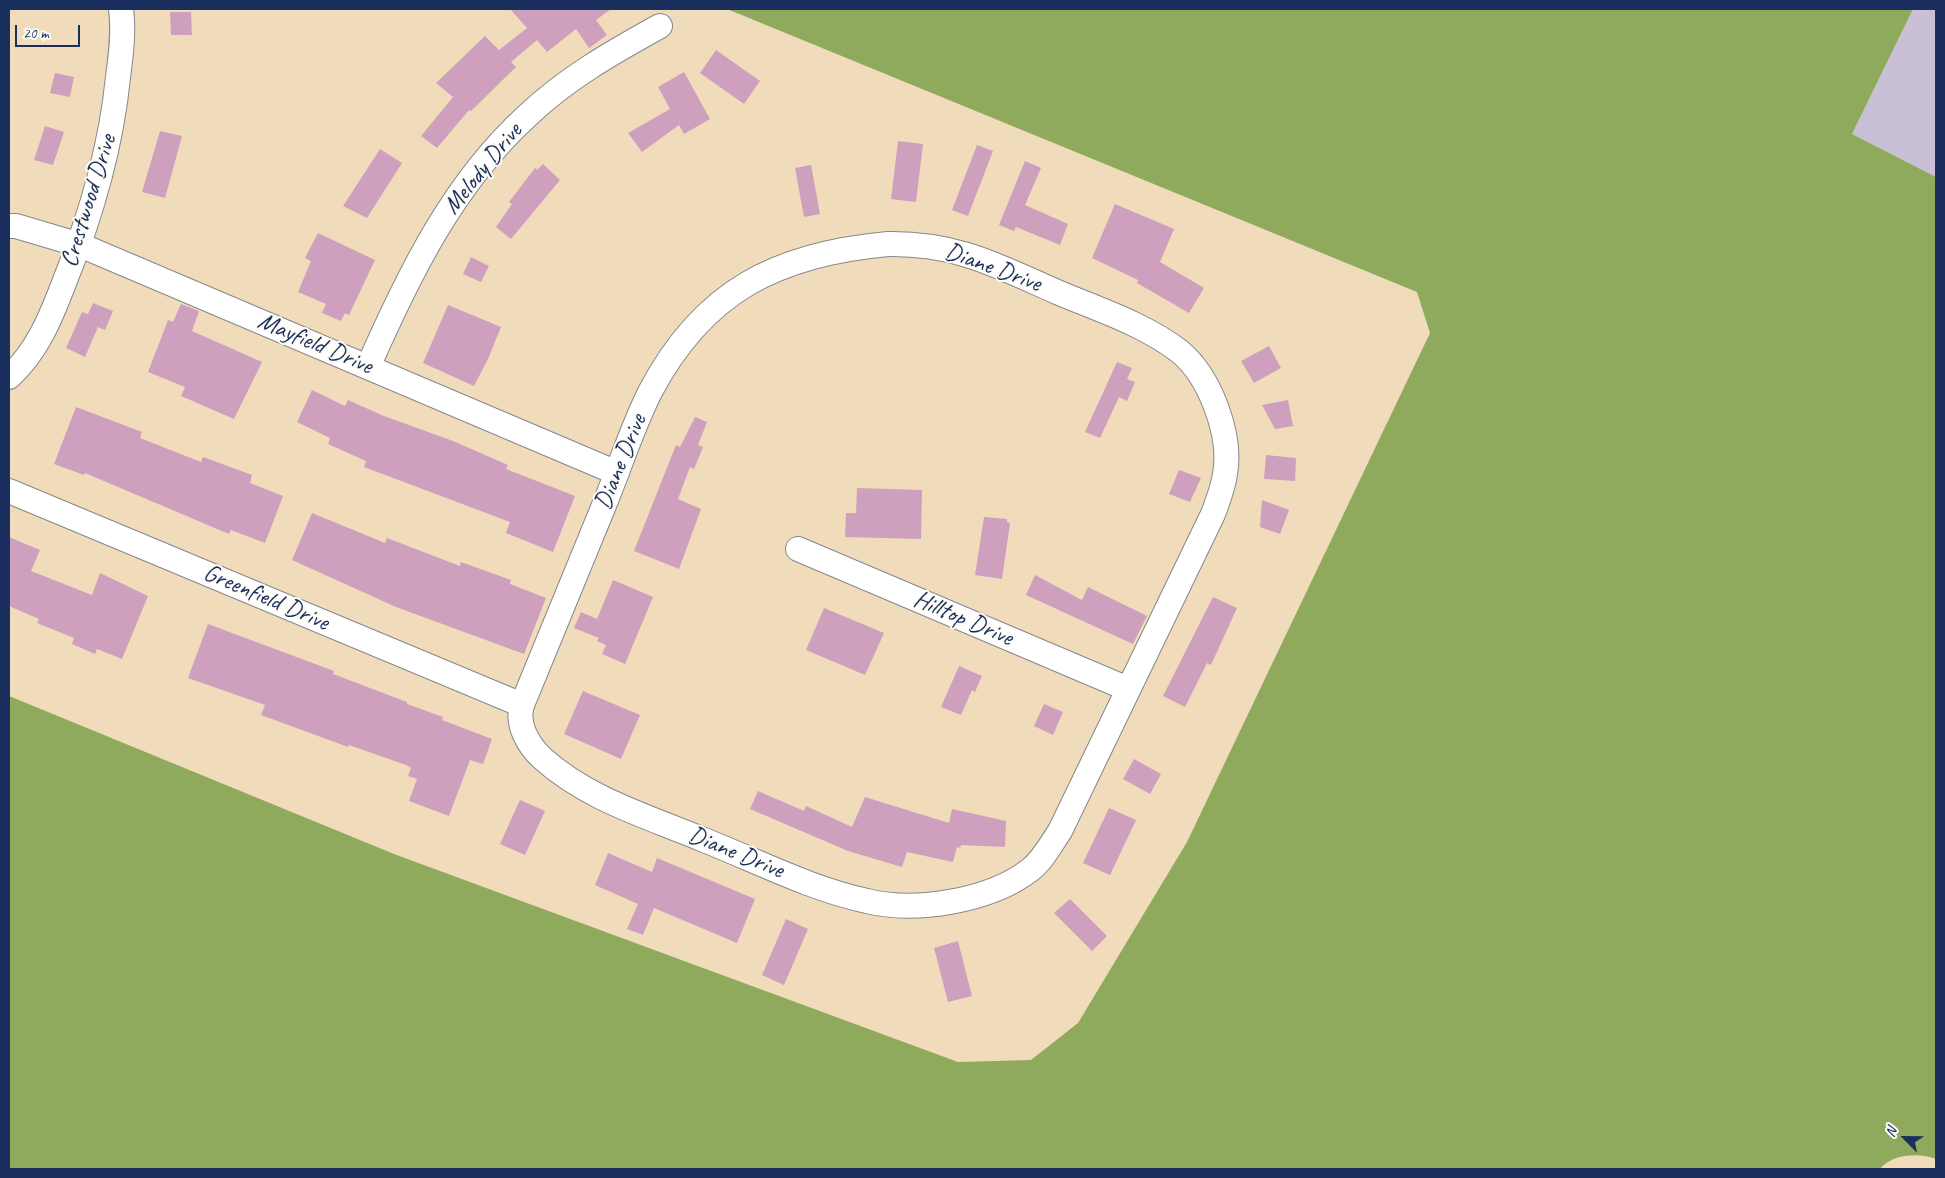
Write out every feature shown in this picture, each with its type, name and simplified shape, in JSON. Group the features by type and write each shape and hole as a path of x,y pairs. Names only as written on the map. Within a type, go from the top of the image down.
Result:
{"street":[{"name":"Crestwood Drive","path":"9,377 39,341 80,245 104,164 115,112 120,60 121,9"},
{"name":"Melody Drive","path":"368,367 392,312 425,248 448,211 504,139 527,115 579,74 660,26"},
{"name":"Mayfield Drive","path":"9,226 16,226 80,245 617,473"},
{"name":"Diane Drive","path":"913,244 941,247 976,256 1131,324 1180,352 1193,368 1216,406 1226,451 1226,473 1213,514 1060,831 1045,853 1030,870 1003,884 961,900 914,905 868,902 843,895 594,794 575,783 541,757 528,740 520,722 522,705 617,473 649,395 664,366 699,321 739,289 769,272 797,261 854,247 913,244"},
{"name":"Greenfield Drive","path":"9,491 522,705"},
{"name":"Hilltop Drive","path":"798,549 1128,689"}],"shaded area":[{"path":"1913,9 1936,9 1936,177 1852,134"}],"green space":[{"path":"727,9 1913,9 1852,134 1936,177 1936,1159 1914,1155 1898,1157 1880,1169 9,1169 9,696 394,854 958,1062 1031,1060 1078,1023 1187,842 1430,333 1417,292"}],"building":[{"path":"510,9 611,9 596,20 607,35 589,48 576,29 547,52 537,40 511,62 516,67 471,111 469,110 437,148 421,136 453,97 436,83 485,36 499,50 527,28"},
{"path":"170,12 191,12 192,35 171,35"},
{"path":"716,50 760,81 744,104 700,73"},
{"path":"684,72 710,119 684,134 679,125 642,152 628,133 670,109 658,87"},
{"path":"55,73 74,77 70,97 50,93"},
{"path":"45,126 64,132 53,165 34,160"},
{"path":"160,131 182,136 165,198 142,192"},
{"path":"898,141 923,144 916,202 891,199"},
{"path":"977,145 993,151 968,216 952,210"},
{"path":"380,149 402,163 367,218 343,206"},
{"path":"1025,161 1041,168 1025,205 1068,224 1060,245 1016,227 1014,231 999,225"},
{"path":"543,164 560,180 511,239 496,227 512,204 509,202 535,168 537,170"},
{"path":"811,165 820,214 804,217 795,168"},
{"path":"1115,204 1174,229 1160,262 1204,288 1189,313 1137,283 1138,280 1092,258"},
{"path":"318,233 375,260 349,315 345,313 341,321 322,313 326,304 298,292 311,261 305,258"},
{"path":"471,257 489,266 481,282 463,274"},
{"path":"93,303 113,311 105,330 98,327 85,357 66,348 82,312 88,314"},
{"path":"181,304 199,311 192,331 262,362 234,419 181,396 185,387 148,372 168,320 173,322"},
{"path":"448,305 501,327 474,386 423,363"},
{"path":"1269,346 1281,368 1254,383 1241,361"},
{"path":"1117,362 1132,368 1127,379 1135,382 1127,401 1119,397 1100,438 1085,432"},
{"path":"312,390 345,406 348,400 384,416 453,441 508,465 506,469 575,496 553,552 506,533 510,522 364,467 366,461 328,444 330,438 297,422"},
{"path":"1288,400 1293,426 1275,429 1262,405"},
{"path":"76,407 142,432 140,438 201,462 203,457 252,475 250,483 283,496 265,543 231,530 229,534 85,473 84,475 54,464"},
{"path":"695,417 707,422 698,445 703,447 694,469 690,467 678,499 701,509 679,569 634,551 676,445 680,447"},
{"path":"1266,455 1296,458 1295,481 1264,479"},
{"path":"1179,470 1201,478 1190,502 1169,494"},
{"path":"857,488 922,490 921,539 845,537 846,513 856,513"},
{"path":"1262,500 1289,510 1280,534 1260,527"},
{"path":"312,513 385,543 387,538 460,566 461,562 511,580 510,584 546,598 524,654 396,607 292,560"},
{"path":"984,517 1007,519 1007,522 1010,523 1002,579 975,575"},
{"path":"9,537 40,550 31,571 92,595 100,573 148,596 122,659 97,649 95,654 72,644 74,638 37,623 39,619 9,606"},
{"path":"1035,575 1082,600 1088,587 1147,616 1133,644 1026,595"},
{"path":"613,580 653,597 625,664 602,654 606,645 597,641 599,638 574,628 581,612 597,619"},
{"path":"1213,597 1237,608 1211,665 1207,663 1185,707 1163,696"},
{"path":"824,608 884,633 865,675 806,650"},
{"path":"208,624 334,671 333,674 407,702 407,704 443,717 442,720 492,739 483,764 470,760 449,816 409,801 417,779 408,776 411,768 406,765 349,745 348,747 261,715 265,705 188,678"},
{"path":"959,666 982,676 975,692 972,690 961,715 941,707"},
{"path":"583,691 640,715 621,759 564,734"},
{"path":"1044,704 1063,712 1053,735 1034,726"},
{"path":"1134,759 1161,774 1150,794 1123,779"},
{"path":"758,791 804,811 806,806 852,827 865,797 949,823 952,809 1006,821 1005,847 961,845 960,848 957,847 953,862 907,852 902,867 848,851 750,809"},
{"path":"520,800 545,811 525,855 500,844"},
{"path":"1109,808 1136,820 1110,875 1083,863"},
{"path":"608,853 652,872 657,858 755,899 737,943 654,908 643,935 627,929 638,904 595,885"},
{"path":"1070,899 1107,936 1092,951 1054,913"},
{"path":"786,919 808,929 784,985 762,975"},
{"path":"958,941 972,996 948,1002 934,948"}]}
